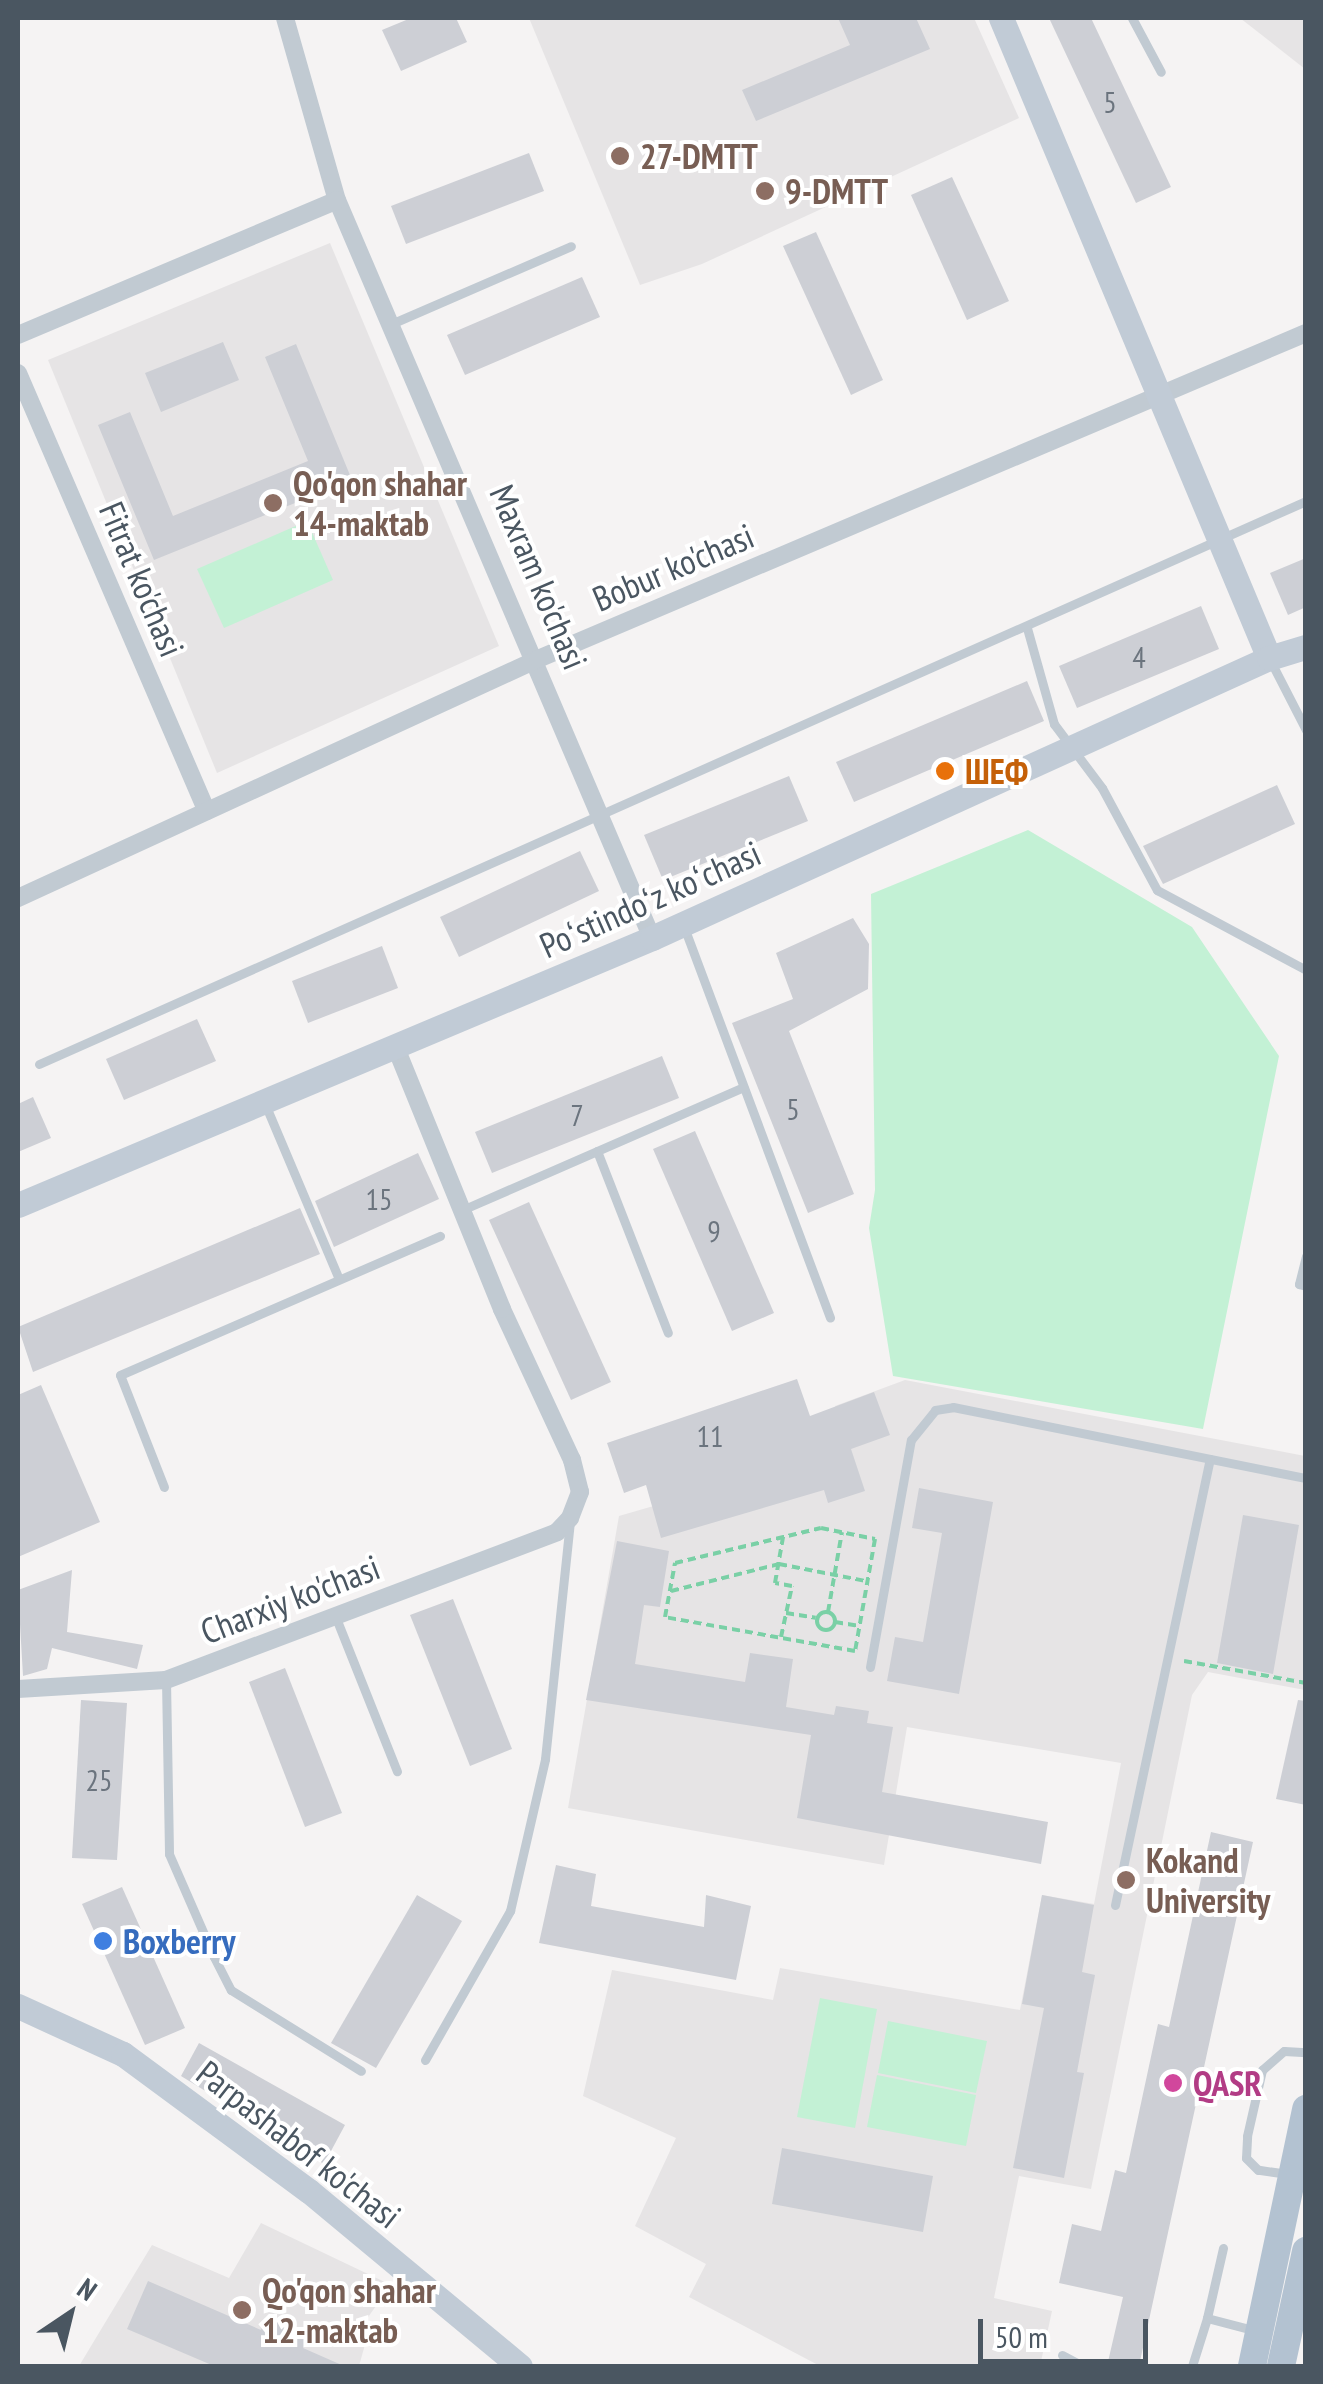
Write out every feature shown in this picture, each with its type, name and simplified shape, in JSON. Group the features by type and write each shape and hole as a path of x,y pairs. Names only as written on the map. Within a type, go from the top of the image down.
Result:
{"main road":[{"path":"1004,18 1269,658"},
{"name":"Poʻstindoʻz koʻchasi","path":"18,1205 652,938 1072,751 1269,658 1306,647"},
{"name":"Parpashabof ko'chasi","path":"18,2006 123,2054 309,2191 520,2366"},
{"path":"1252,2366 1306,2109"},
{"path":"1281,2366 1306,2251"}],"street":[{"name":"Maxram ko'chasi","path":"282,18 337,200 538,659 652,938"},
{"path":"18,335 337,200"},
{"name":"Bobur ko'chasi","path":"18,898 538,659 1306,333"},
{"name":"Fitrat ko'chasi","path":"18,373 207,812"},
{"path":"395,1046 572,1460 580,1492 570,1518"},
{"name":"Charxiy ko'chasi","path":"18,1689 166,1680 557,1532 570,1518"}],"lane":[{"path":"1132,18 1161,72"},
{"path":"391,324 570,246"},
{"path":"39,1064 603,818 1306,502"},
{"path":"1027,628 1054,724 1102,788 1157,890 1306,970"},
{"path":"1269,658 1306,730"},
{"path":"683,924 830,1318"},
{"path":"462,1210 742,1087"},
{"path":"264,1101 339,1279"},
{"path":"597,1151 668,1333"},
{"path":"164,1486 120,1375 440,1236"},
{"path":"1306,1256 1299,1284 1306,1286"},
{"path":"870,1667 912,1440 935,1410 953,1407 1306,1478"},
{"path":"1114,1905 1170,1659 1210,1458"},
{"path":"425,2060 510,1912 545,1759 570,1518"},
{"path":"336,1618 397,1770"},
{"path":"166,1680 169,1854 214,1957 231,1990 362,2071"},
{"path":"1292,2174 1258,2170 1246,2158 1247,2136 1262,2070 1284,2051 1306,2052"},
{"path":"1192,2366 1223,2248"},
{"path":"1207,2318 1259,2332"},
{"path":"1062,2354 1083,2366"}],"path":[{"path":"821,1528 842,1532 875,1539 855,1651 665,1617 675,1563 821,1528"},
{"path":"842,1532 828,1612 835,1622 860,1626"},
{"path":"781,1638 792,1586 775,1583 783,1537"},
{"path":"670,1591 778,1564 885,1585"},
{"path":"786,1613 817,1618 828,1612"},
{"path":"817,1618 825,1630"},
{"path":"822,1645 825,1630 835,1622"},
{"path":"1170,1659 1306,1683"}],"shaded area":[{"name":"9-DMTT","path":"529,18 974,18 1019,118 702,264 640,285"},
{"path":"1240,18 1305,18 1305,69"},
{"name":"Qo'qon shahar 14-maktab","path":"330,243 499,646 217,773 48,360"},
{"name":"Kokand University","path":"905,1380 1305,1456 1305,1690 1208,1672 1192,1695 1091,2189 1019,2176 994,2298 1052,2311 1040,2366 820,2366 689,2297 706,2264 635,2226 676,2138 583,2096 612,1970 773,2000 780,1968 1020,2010 1042,1895 1094,1904 1121,1763 907,1727 884,1865 568,1808 619,1516 850,1449 835,1406"},
{"name":"Qo'qon shahar 12-maktab","path":"261,2223 391,2285 356,2334 366,2341 359,2366 79,2366 152,2245 229,2278"}],"green space":[{"path":"307,521 333,580 224,628 197,569"},
{"path":"1028,830 1192,927 1279,1056 1203,1429 893,1376 869,1228 875,1190 871,894"},
{"path":"820,1998 877,2009 855,2128 797,2117"},
{"path":"888,2021 987,2041 976,2093 878,2073"},
{"path":"877,2075 976,2095 966,2146 867,2127"}],"building":[{"path":"411,18 456,18 467,42 401,71 382,30"},
{"path":"838,18 916,18 930,49 756,121 742,90 850,45"},
{"path":"1049,18 1091,18 1171,187 1136,203"},
{"path":"529,153 544,191 406,244 391,206"},
{"path":"952,177 1009,301 967,320 911,195"},
{"path":"816,232 883,380 851,395 783,246"},
{"path":"582,277 600,317 465,375 447,335"},
{"path":"223,342 239,380 161,412 145,373"},
{"path":"296,344 352,480 154,560 98,425 130,412 173,516 308,461 265,357"},
{"path":"1306,558 1306,607 1288,615 1270,573"},
{"path":"1201,606 1219,649 1077,708 1059,666"},
{"path":"1027,681 1044,721 854,802 836,762"},
{"path":"789,776 808,821 663,880 644,835"},
{"path":"1277,785 1295,824 1163,884 1143,846"},
{"path":"580,851 599,891 459,957 440,917"},
{"path":"853,918 869,944 868,989 789,1031 854,1194 808,1213 732,1023 793,999 776,953"},
{"path":"382,946 398,988 308,1023 292,981"},
{"path":"197,1019 216,1061 124,1100 106,1059"},
{"path":"662,1056 679,1098 492,1173 475,1132"},
{"path":"33,1097 51,1138 18,1152 18,1104"},
{"path":"695,1131 774,1313 732,1331 653,1149"},
{"path":"418,1153 439,1199 334,1247 315,1201"},
{"path":"529,1202 611,1382 571,1400 489,1220"},
{"path":"300,1208 320,1254 33,1372 18,1327"},
{"path":"797,1379 810,1416 874,1392 890,1435 851,1449 865,1491 828,1503 824,1490 661,1538 646,1485 624,1493 607,1443"},
{"path":"41,1385 100,1522 18,1557 18,1395"},
{"path":"919,1488 993,1502 959,1694 887,1681 895,1637 923,1642 942,1533 912,1528"},
{"path":"1243,1515 1299,1525 1273,1674 1217,1663"},
{"path":"617,1541 669,1551 660,1607 644,1605 635,1664 745,1682 750,1653 793,1659 786,1707 834,1715 836,1706 869,1711 867,1723 893,1727 882,1792 1048,1822 1041,1864 797,1818 811,1735 586,1700"},
{"path":"72,1570 67,1632 143,1645 137,1669 52,1648 47,1669 23,1676 18,1590"},
{"path":"453,1599 512,1749 470,1766 410,1615"},
{"path":"285,1668 342,1813 305,1827 249,1682"},
{"path":"81,1700 127,1703 117,1860 72,1858"},
{"path":"1298,1700 1306,1701 1306,1805 1276,1799"},
{"path":"1211,1832 1253,1842 1139,2366 1107,2366 1123,2297 1059,2283 1072,2224 1101,2231 1115,2170 1126,2173 1158,2024 1169,2027"},
{"path":"556,1865 596,1874 591,1906 704,1927 706,1895 751,1906 736,1980 539,1943"},
{"path":"122,1887 185,2028 145,2045 82,1904"},
{"path":"417,1895 462,1921 376,2068 331,2043"},
{"path":"1042,1895 1094,1905 1082,1972 1095,1975 1077,2072 1084,2073 1064,2178 1013,2168 1044,2008 1022,2004"},
{"path":"199,2043 345,2125 324,2164 181,2076"},
{"path":"782,2148 933,2176 923,2232 772,2204"},
{"path":"148,2281 261,2330 266,2317 309,2336 303,2348 344,2366 214,2366 127,2329"}],"place":[{"name":"27-DMTT","path":"620,156"},
{"name":"9-DMTT","path":"765,191"},
{"name":"Qo'qon shahar 14-maktab","path":"273,503"},
{"name":"ШЕФ","path":"945,771"},
{"name":"Kokand University","path":"1126,1880"},
{"name":"Boxberry","path":"103,1941"},
{"name":"QASR","path":"1173,2083"},
{"name":"Qo'qon shahar 12-maktab","path":"242,2310"}]}
